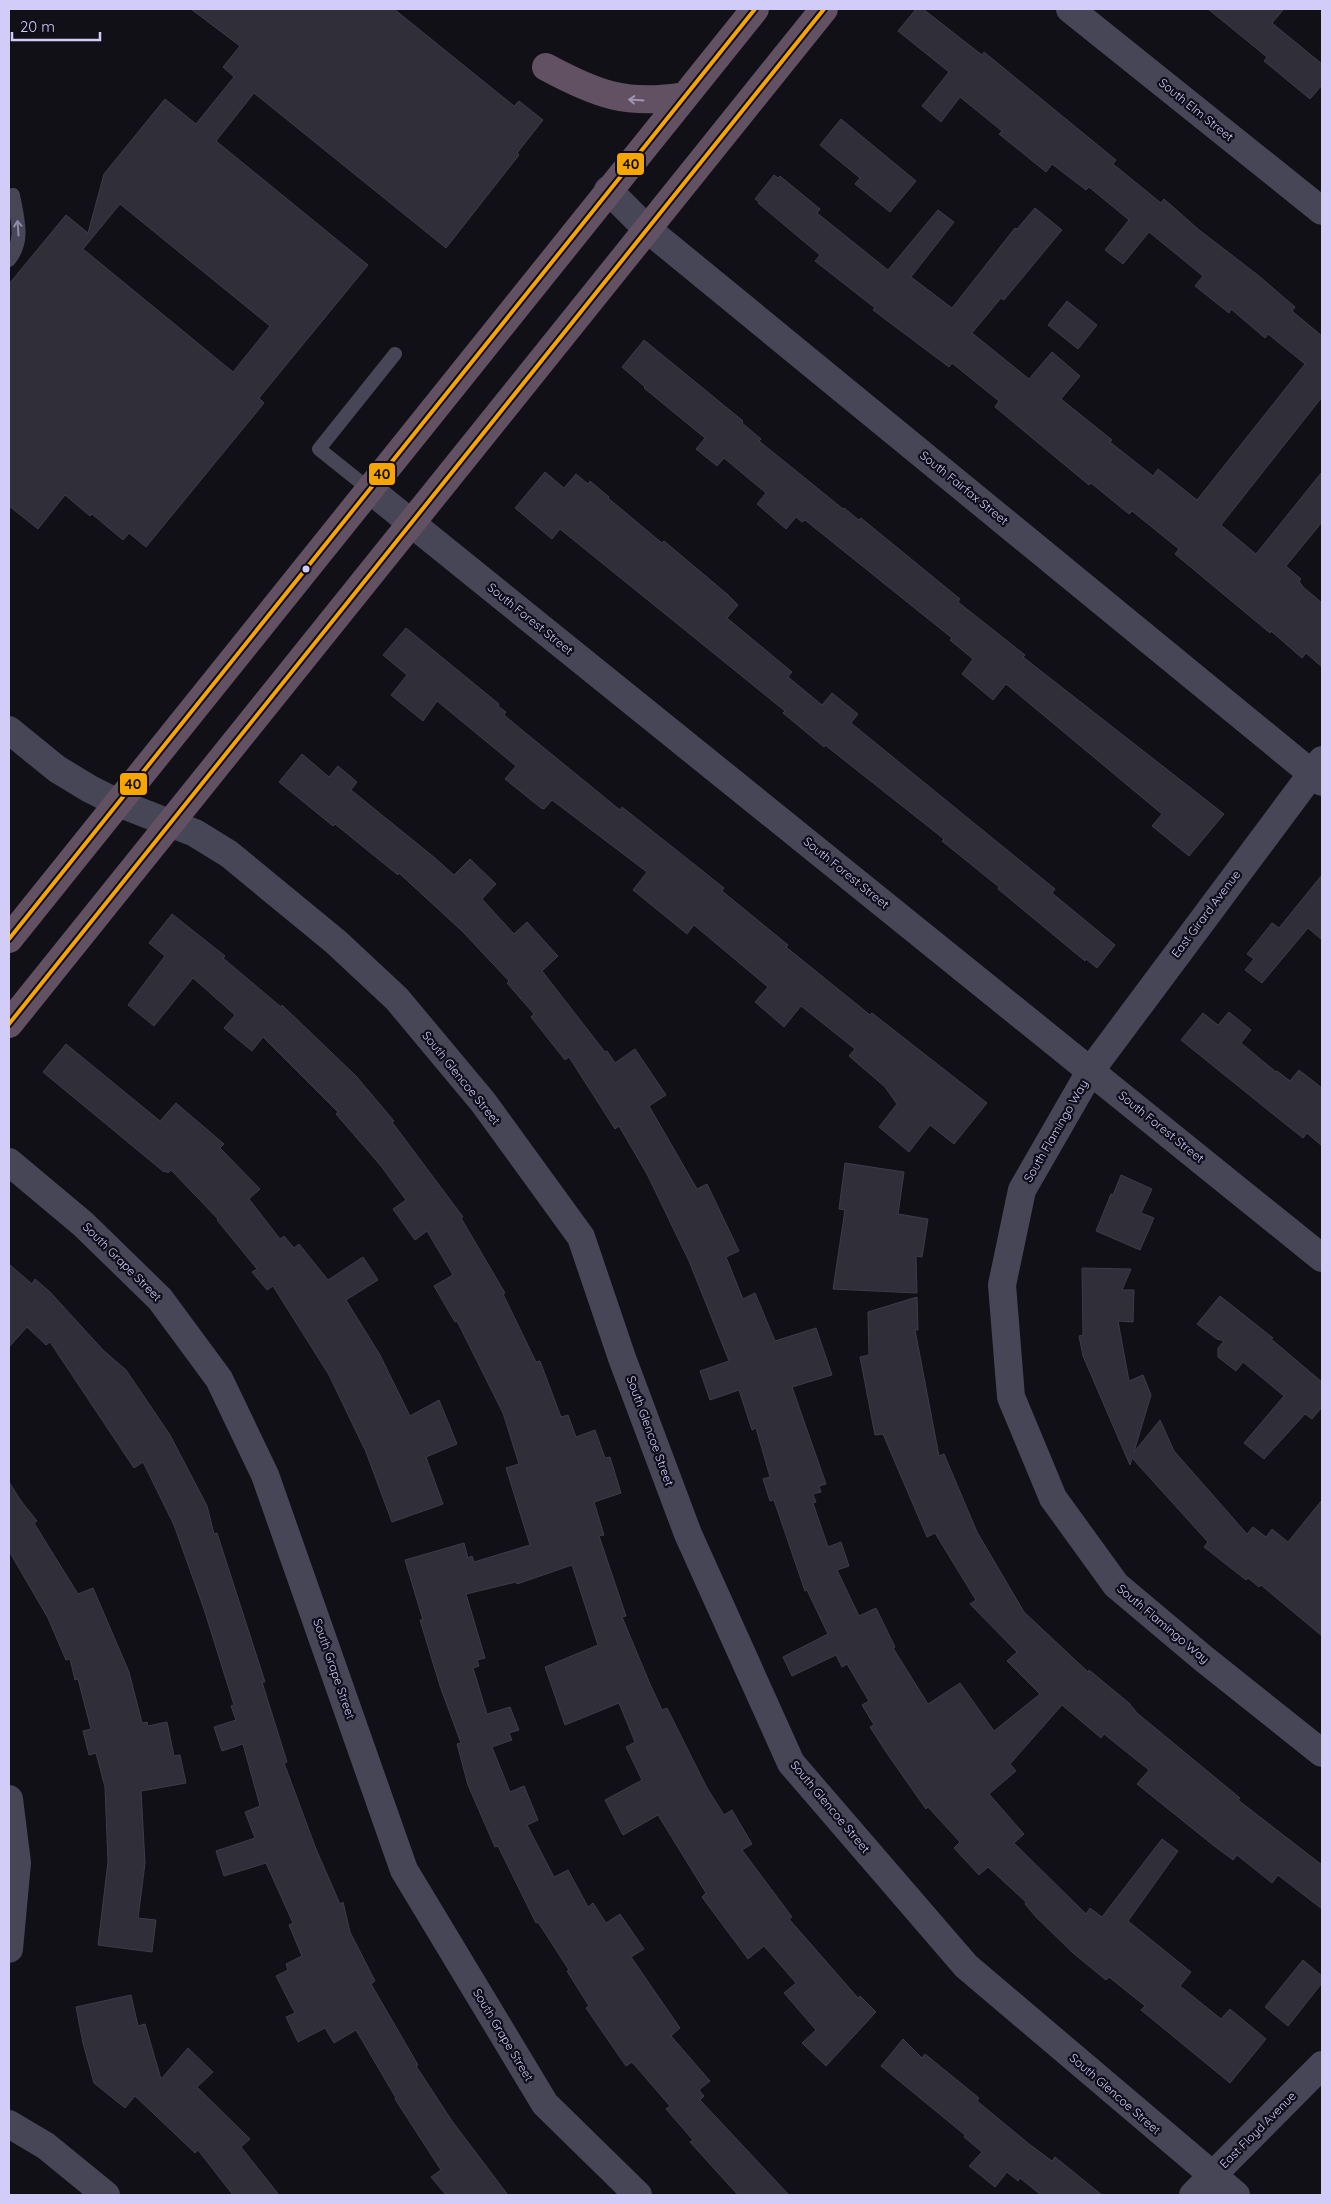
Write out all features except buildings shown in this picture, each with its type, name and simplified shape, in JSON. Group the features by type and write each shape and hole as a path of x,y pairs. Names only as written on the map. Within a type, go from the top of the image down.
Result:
{"highway":[{"path":"9,939 755,9"},
{"path":"9,1024 646,228 824,9"},
{"path":"546,67 582,86 624,99 662,100 684,96"}],"street":[{"name":"South Elm Street","path":"1070,9 1322,211"},
{"name":"South Fairfax Street","path":"608,190 646,228 1318,772"},
{"name":"South Forest Street","path":"369,489 1322,1258"},
{"name":"South Glencoe Street","path":"9,730 57,769 90,790 195,833 229,854 336,942 397,999 483,1102 581,1237 622,1358 688,1534 791,1763 966,1966 1236,2195"},
{"name":"East Girard Avenue","path":"1091,1070 1318,772"},
{"name":"South Flamingo Way","path":"1091,1070 1022,1190 1002,1285 1011,1397 1053,1498 1116,1585 1204,1659 1322,1753"},
{"name":"South Grape Street","path":"9,1162 84,1224 160,1299 219,1379 265,1475 404,1870 545,2104 638,2195"},
{"path":"9,1799 17,1863 9,1949"},
{"name":"East Floyd Avenue","path":"1193,2195 1322,2064"},
{"path":"9,2124 46,2146 106,2195"}],"lane":[{"path":"9,260 19,241 19,227 12,195"},
{"path":"369,489 318,449 395,354"}],"transit line":[{"name":"40","path":"9,939 755,9"},
{"name":"40","path":"9,1024 824,9"}]}
